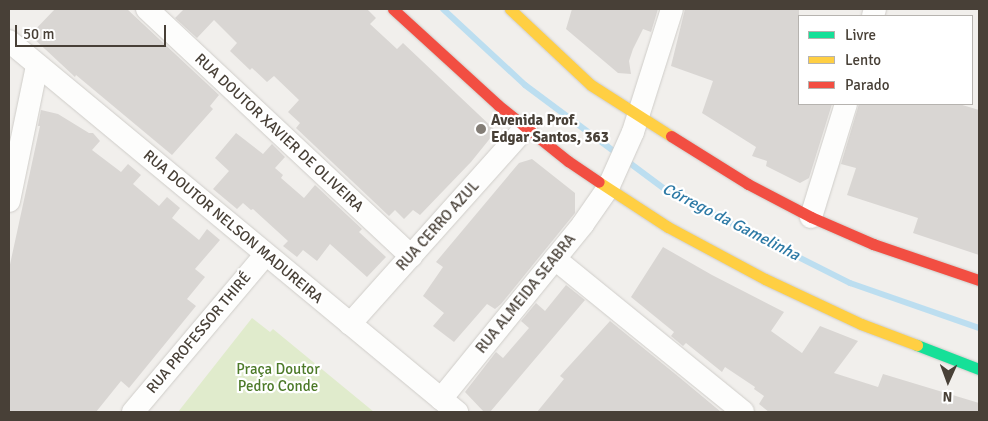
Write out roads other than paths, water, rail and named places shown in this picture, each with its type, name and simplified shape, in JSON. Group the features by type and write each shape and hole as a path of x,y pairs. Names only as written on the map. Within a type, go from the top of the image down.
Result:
{"main road":[{"path":"393,9 498,105 568,161 613,179 668,227 765,279 861,324 979,369"},
{"path":"510,9 591,85 636,123 683,145 748,184 811,217 873,244 979,280"}],"street":[{"name":"RUA DOUTOR XAVIER DE OLIVEIRA","path":"147,9 410,256"},
{"name":"RUA ALMEIDA SEABRA","path":"452,409 555,259 613,179 636,123 672,9"},
{"name":"RUA DOUTOR NELSON MADUREIRA","path":"9,41 452,409"},
{"path":"9,201 37,66"},
{"path":"811,217 846,105"},
{"name":"RUA CERRO AZUL","path":"350,324 526,127"},
{"name":"RUA PROFESSOR THIRÉ","path":"133,412 266,255"},
{"path":"555,259 743,412"}],"waterway":[{"name":"Córrego da Gamelinha","path":"443,9 525,85 667,191 850,283 979,328"}],"place":[{"name":"Avenida Prof. Edgar Santos, 363","path":"481,129"}],"park label":[{"name":"Praça Doutor Pedro Conde","path":"278,378"}]}
